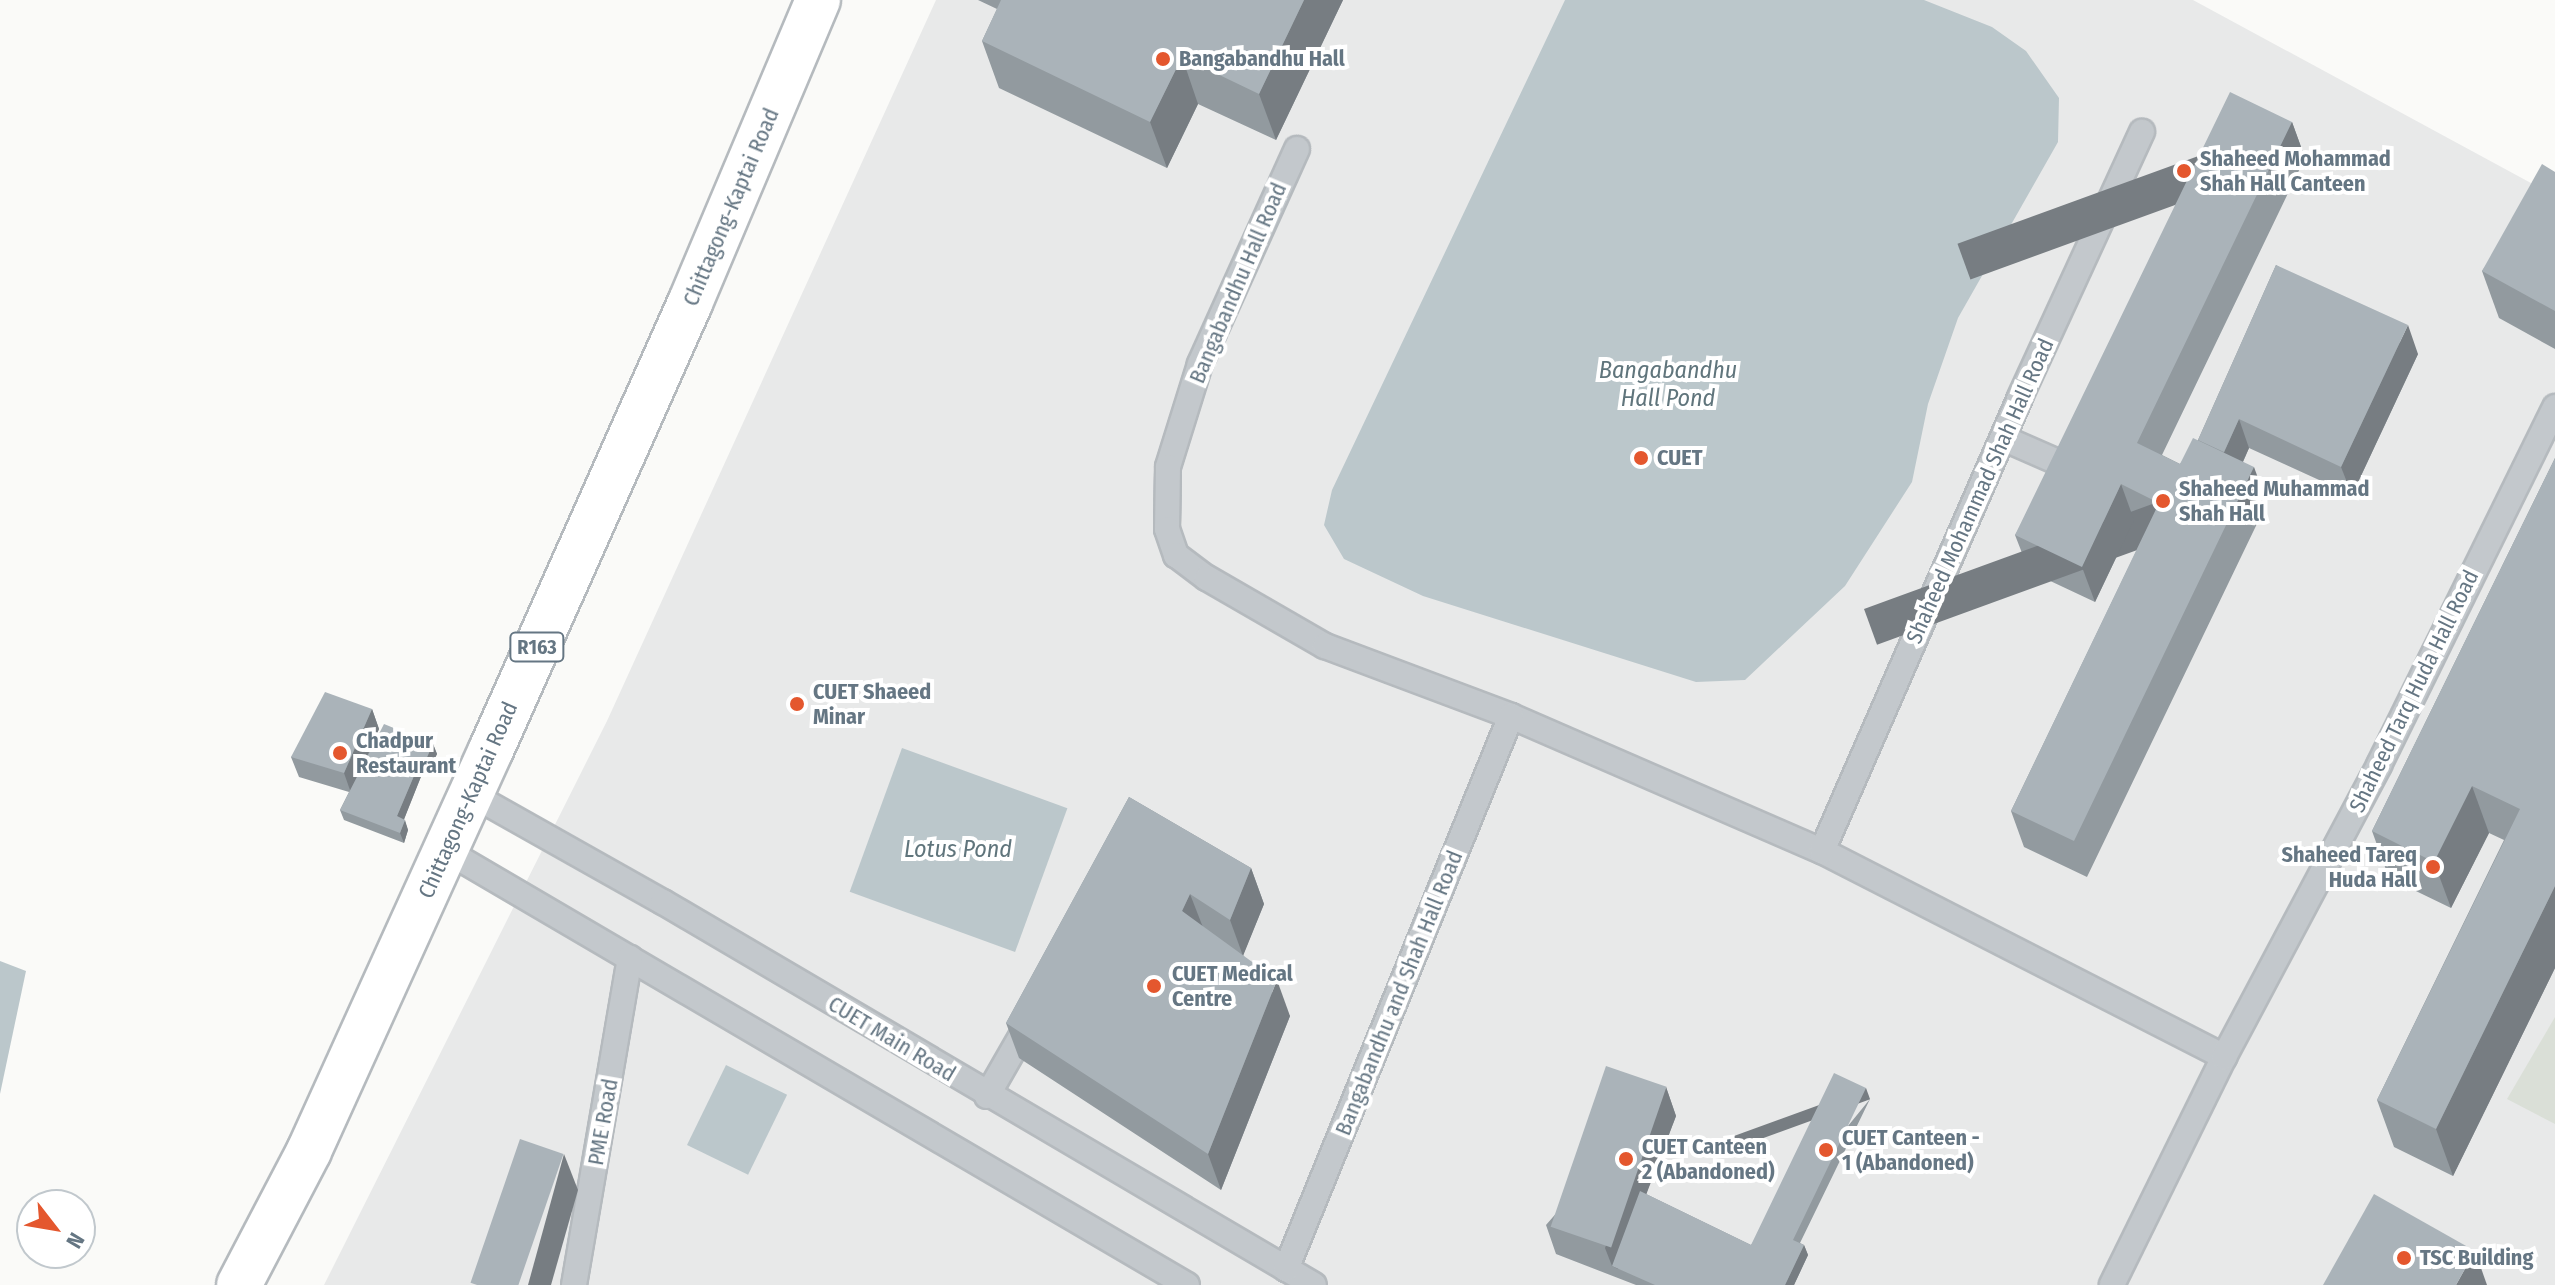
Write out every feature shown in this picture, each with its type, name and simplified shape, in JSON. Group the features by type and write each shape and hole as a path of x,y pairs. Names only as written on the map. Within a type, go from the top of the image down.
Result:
{"main road":[{"name":"Chittagong-Kaptai Road","path":"239,1285 309,1151 471,794 690,303 818,0"}],"lane":[{"name":"Shaheed Mohammad Shah Hall Road","path":"1822,851 2003,438 2142,132"},
{"name":"Bangabandhu Hall Road","path":"1297,149 1200,364 1168,467 1167,529 1176,555 1207,578 1325,646 1511,716 1822,851 2224,1057"},
{"name":"Shaheed Tarq Huda Hall Road","path":"2112,1285 2224,1057 2379,765 2555,407"},
{"path":"2003,438 2069,467"},
{"path":"2457,604 2479,614"},
{"name":"Bangabandhu and Shah Hall Road","path":"1286,1269 1511,716"},
{"name":"CUET Main Road","path":"471,794 663,902 987,1096 1314,1285"},
{"path":"445,850 563,916 1187,1285"},
{"name":"PME Road","path":"574,1285 630,958"},
{"path":"987,1096 1041,1002"}],"shaded area":[{"name":"CUET","path":"936,0 2193,0 2555,196 2555,1285 324,1285 607,721"},
{"path":"2555,1017 2555,1124 2507,1099"}],"water":[{"name":"Bangabandhu Hall Pond","path":"1565,0 1924,0 1992,27 2026,51 2059,98 2058,142 1958,318 1928,404 1912,482 1845,586 1745,680 1696,682 1423,596 1344,559 1324,525 1332,490"},
{"name":"Lotus Pond","path":"902,748 1067,808 1015,952 850,892"},
{"path":"0,961 26,971 0,1094"},
{"path":"726,1065 787,1095 748,1175 687,1145"}],"building":[{"path":"1001,0 1304,0 1259,94 1182,57 1150,122 982,41"},
{"path":"2230,92 2292,122 2137,443 2180,464 2193,438 2254,467 2074,841 2011,811 2159,503 2121,484 2082,567 2015,535"},
{"path":"2542,164 2555,172 2555,311 2482,271"},
{"path":"2276,265 2408,325 2341,467 2239,419 2224,452 2198,440"},
{"path":"2555,458 2555,886 2436,1129 2377,1100 2520,809 2472,786 2434,862 2372,831"},
{"path":"325,692 372,709 344,773 291,757"},
{"path":"384,724 433,744 423,766 419,764 397,816 405,820 400,833 340,810"},
{"name":"CUET Medical Centre","path":"1129,797 1251,868 1230,920 1190,894 1182,911 1277,980 1208,1154 1006,1023"},
{"name":"CUET Canteen 2 (Abandoned)","path":"1606,1066 1667,1087 1611,1248 1551,1227"},
{"name":"CUET Canteen - 1 (Abandoned)","path":"1834,1073 1866,1088 1793,1240 1804,1245 1785,1285 1655,1285 1612,1266 1640,1191 1751,1245"},
{"path":"520,1139 563,1154 518,1285 471,1283"},
{"path":"2374,1194 2475,1251 2456,1285 2323,1285"}],"place":[{"name":"Bangabandhu Hall","path":"1163,59"},
{"name":"Shaheed Mohammad Shah Hall Canteen","path":"2184,171"},
{"name":"CUET","path":"1641,458"},
{"name":"Shaheed Muhammad Shah Hall","path":"2163,501"},
{"name":"CUET Shaeed Minar","path":"797,704"},
{"name":"Chadpur Restaurant","path":"340,753"},
{"name":"Shaheed Tareq Huda Hall","path":"2433,867"},
{"name":"CUET Medical Centre","path":"1154,986"},
{"name":"CUET Canteen - 1 (Abandoned)","path":"1826,1150"},
{"name":"CUET Canteen 2 (Abandoned)","path":"1626,1159"},
{"name":"TSC Building","path":"2404,1258"}]}
